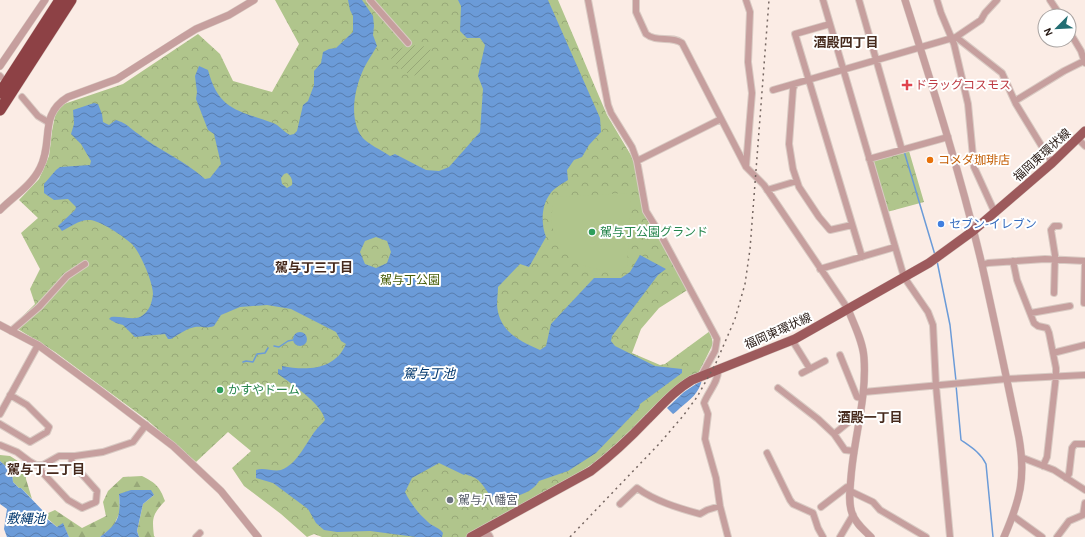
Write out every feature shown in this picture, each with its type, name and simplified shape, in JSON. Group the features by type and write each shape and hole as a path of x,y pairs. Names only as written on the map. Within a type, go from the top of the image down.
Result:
{"highway":[{"path":"0,93 60,0"},
{"path":"0,110 71,0"}],"main road":[{"name":"福岡東環状線","path":"473,537 591,471 607,459 684,385 792,340 818,327 929,263 995,213 1052,163 1085,131"}],"street":[{"path":"0,66 46,0"},
{"path":"0,210 34,178 40,169 46,156 48,122 52,112 61,101 117,79 196,29 229,14 254,0"},
{"path":"370,0 408,43"},
{"path":"588,0 608,105 611,113 632,147 637,161 646,211 717,339 715,351 701,377"},
{"path":"636,0 636,12 646,34 655,39 677,39 682,43 746,167 758,178 767,190 848,309 862,345 864,357 863,395 854,451 850,489 851,509 853,515 862,528 871,537"},
{"path":"746,0 750,12 748,62 752,93 746,167"},
{"path":"823,0 904,277 928,312 933,324 936,386 950,537"},
{"path":"859,0 902,150"},
{"path":"906,0 948,137 982,265 1022,458 1020,490 1013,516 1004,537"},
{"path":"937,0 954,38 954,44 968,104 974,167 995,213"},
{"path":"773,90 954,38 981,20 985,12 997,0"},
{"path":"830,24 795,34 862,257"},
{"path":"954,38 1002,73 1015,101 1052,163"},
{"path":"1015,101 1064,71 1085,62 1083,51 1077,42"},
{"path":"795,84 793,89 789,144 793,169 797,181 811,205 830,230 852,225"},
{"path":"22,97 38,116 48,122"},
{"path":"637,161 722,119"},
{"path":"869,159 948,137"},
{"path":"1078,139 1085,146"},
{"path":"767,190 797,181"},
{"path":"1054,293 1055,260 1051,230 1054,226 1059,226"},
{"path":"820,269 895,247"},
{"path":"982,265 988,263 1013,261 1085,261 1084,303"},
{"path":"1013,261 1017,280 1034,323 1038,326 1047,328 1053,353 1056,376 1047,457 1043,466"},
{"path":"12,331 39,307 67,276 85,264"},
{"path":"1030,313 1070,306"},
{"path":"0,325 38,346 173,446 210,479 256,536"},
{"path":"792,340 810,369"},
{"path":"1053,353 1085,345"},
{"path":"0,414 38,346"},
{"path":"840,355 857,397 936,386 1006,379 1085,376"},
{"path":"802,373 825,361"},
{"path":"718,370 719,373 704,403 708,414 705,439 716,478 720,506 728,537"},
{"path":"778,388 834,434 845,450 854,451"},
{"path":"0,424 30,442 48,432 49,427 27,405 10,395"},
{"path":"834,434 855,417 859,417"},
{"path":"0,445 17,452 29,462 36,465 43,465 59,456 103,452 133,442 146,425"},
{"path":"1066,478 1069,474 1072,448 1075,444 1085,444"},
{"path":"767,453 790,500 794,504 813,513 821,536"},
{"path":"40,465 41,471 68,500 82,508 96,502 97,491 72,463 71,456"},
{"path":"1022,458 1054,470 1085,490"},
{"path":"822,507 847,487 873,502 880,510 926,537"},
{"path":"620,504 637,488 648,495 654,496 667,503 700,514 720,506"},
{"path":"1057,537 1069,521 1083,515 1085,503"},
{"path":"840,537 853,515"},
{"path":"1013,516 1042,537"},
{"path":"484,537 489,535 490,537"}],"green space":[{"name":"駕与丁公園","path":"275,0 558,0 607,115 635,162 645,211 689,289 659,308 641,329 632,353 660,365 665,364 710,331 713,344 698,374 609,453 565,482 469,536 322,537 314,534 307,537 281,514 244,486 232,468 251,451 228,432 196,462 147,420 55,352 13,326 35,304 30,289 40,269 21,233 38,218 19,200 39,179 49,156 56,111 64,104 123,84 198,34 220,54 233,81 272,92 299,44"},
{"path":"409,44 411,46 424,46 431,50 429,67 424,73 412,75 404,71 390,57 395,52"},
{"path":"909,151 924,202 887,212 872,161"},
{"name":"駕与丁公園グランド","path":"626,193 631,199 627,266 619,271 600,270 582,265 567,255 557,242 551,222 553,202 557,197"},
{"path":"0,455 10,456 21,463 25,468 26,479 32,499 13,482 12,472 0,461"},
{"path":"142,476 157,486 165,501 155,513 153,525 155,537 139,537 137,531 143,504 154,495 119,494 120,512 113,527 100,537 69,537 63,524 57,527 47,518 46,514 55,510 82,528 106,516 103,502 108,491 123,477"}],"water":[{"name":"駕与丁池","path":"348,0 362,0 373,16 373,35 377,46 364,68 358,84 354,102 355,120 362,137 390,156 395,154 426,170 439,171 449,167 480,132 483,89 478,76 485,45 480,38 467,38 460,31 461,6 458,0 548,0 600,118 601,132 589,145 582,157 574,160 567,170 568,180 558,186 547,199 543,209 543,226 546,237 529,267 520,264 498,287 498,312 504,326 509,332 520,340 540,350 546,346 551,324 594,278 621,278 630,272 640,255 666,269 658,275 612,336 611,341 615,346 655,366 682,369 682,373 640,404 639,408 596,453 568,471 539,481 533,488 524,493 506,498 504,498 504,494 501,495 503,499 498,499 491,496 477,479 465,474 464,475 439,463 412,478 405,492 421,515 430,524 438,528 443,533 442,537 416,537 370,531 337,532 324,530 316,523 308,509 273,483 256,478 256,470 281,470 292,463 325,420 323,414 313,401 278,374 278,369 282,370 282,366 291,368 310,368 328,364 341,353 346,344 341,341 336,332 291,309 267,305 240,307 221,315 214,326 192,328 171,339 168,339 165,334 135,337 123,325 109,319 111,317 140,317 150,306 153,294 151,282 142,260 135,248 118,233 95,221 86,220 62,231 58,226 75,210 76,207 68,199 54,200 44,193 44,184 60,167 90,165 91,161 81,144 71,134 74,124 73,110 94,103 98,104 103,122 109,125 116,120 127,125 145,139 197,172 205,179 210,178 221,164 214,134 208,130 196,99 197,92 195,76 199,66 208,70 218,94 232,107 275,124 290,135 294,134 297,131 303,105 308,101 314,85 314,71 321,63 323,52 336,48 353,32 353,16","holes":["287,173 290,175 292,183 292,185 287,188 282,184 281,178","376,237 387,241 391,252 387,263 376,268 365,264 360,252 365,241"]},
{"path":"297,332 303,332 307,336 307,342 303,346 297,346 293,342 293,336"},
{"path":"702,380 699,389 694,396 673,414 667,408 684,392"},
{"name":"敷縄池","path":"0,461 12,472 13,482 21,488 46,514 47,519 57,527 63,523 69,537 7,537 4,529 7,509 0,504"},
{"path":"131,490 151,490 154,495 143,504 137,531 139,537 100,537 111,528 117,519 119,514 119,494"}],"waterway":[{"path":"904,151 935,255"},
{"path":"937,261 950,325 956,381"},
{"path":"274,346 279,347 288,341 293,340"},
{"path":"243,362 253,362 257,354 265,353 268,348"},
{"path":"956,385 961,440 979,453 986,464 993,537"}],"railway":[{"path":"570,537 659,444 683,416 697,397 715,365 735,319 745,284 750,249 769,0"}],"place":[{"name":"ドラッグコスモス","path":"907,85"},
{"name":"コメダ珈琲店","path":"930,160"},
{"name":"セブン-イレブン","path":"941,224"},
{"name":"駕与丁公園グランド","path":"592,232"},
{"name":"かすやドーム","path":"220,390"},
{"name":"駕与八幡宮","path":"450,500"}],"district":[{"name":"酒殿四丁目","path":"846,43"},
{"name":"駕与丁三丁目","path":"314,268"},
{"name":"酒殿一丁目","path":"870,418"},
{"name":"駕与丁二丁目","path":"46,470"}]}
